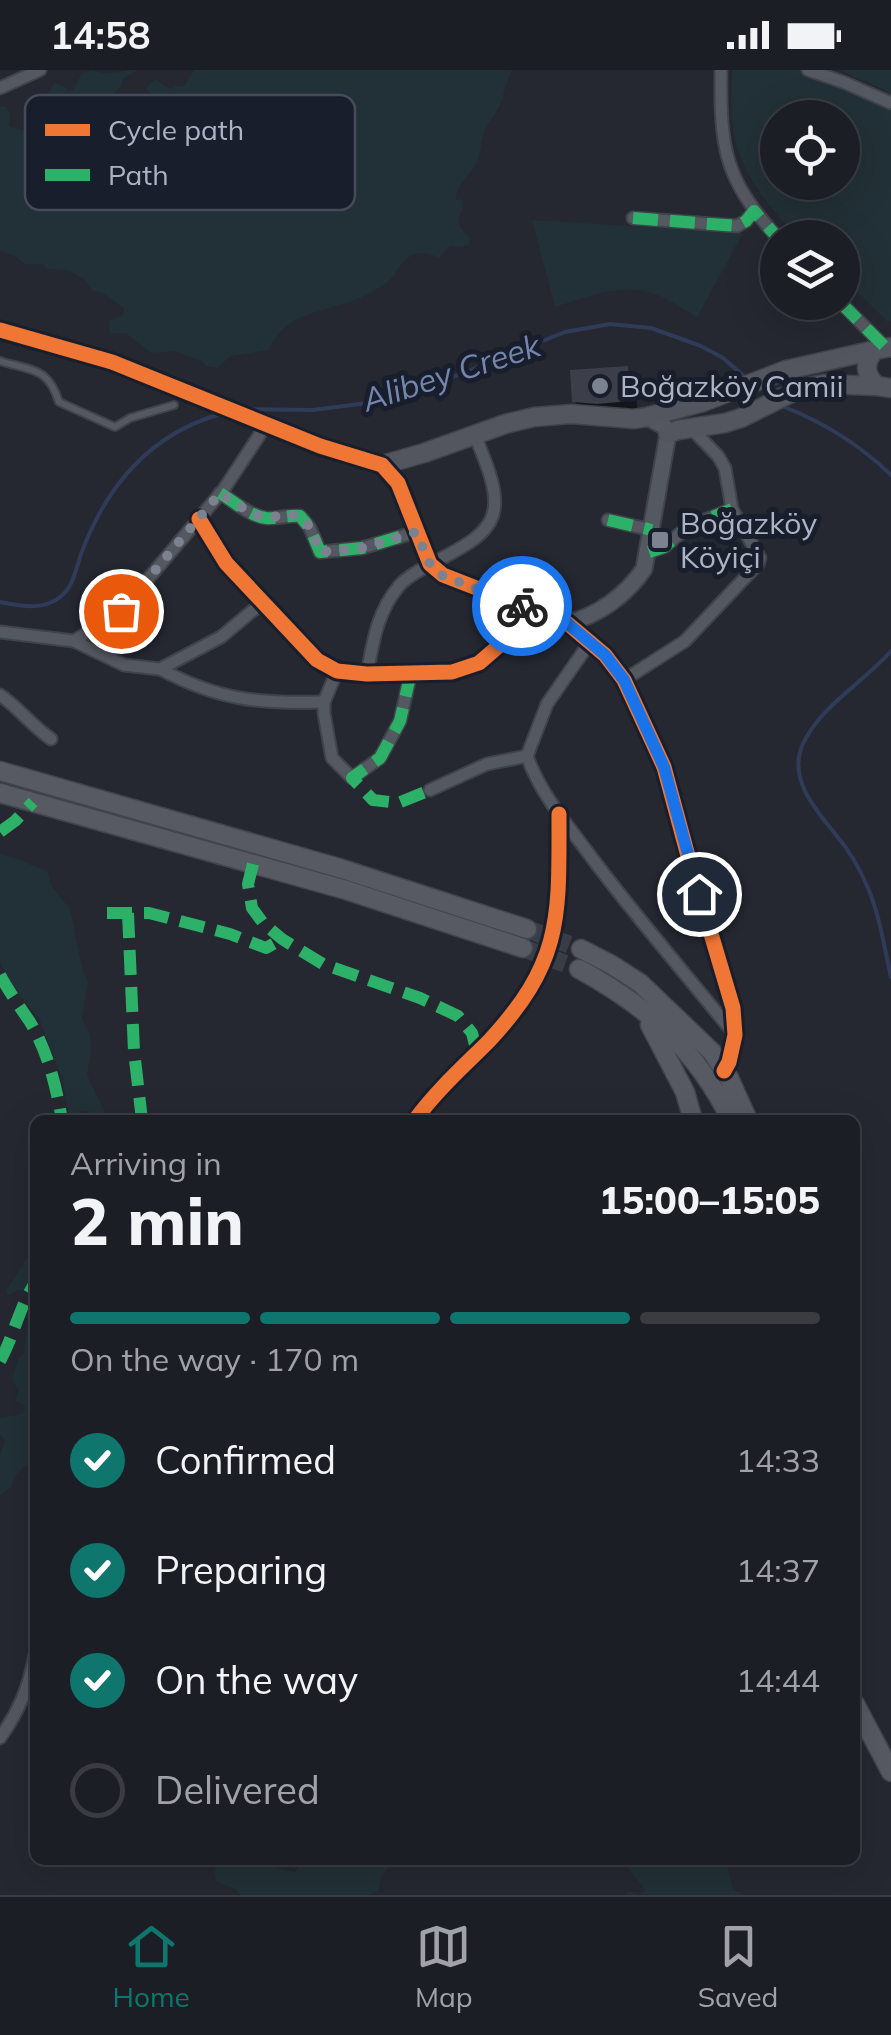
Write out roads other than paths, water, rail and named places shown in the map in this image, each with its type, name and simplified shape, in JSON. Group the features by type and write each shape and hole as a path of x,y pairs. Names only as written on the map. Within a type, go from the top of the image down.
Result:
{"main road":[{"path":"382,465 534,417 647,417 724,395 786,370 884,348"},
{"path":"884,348 867,362 866,368 871,381 884,387"},
{"path":"668,434 740,418 800,389 824,384 884,387"},
{"path":"0,771 301,856 525,939 0,793"},
{"path":"581,950 640,983 712,1052 746,1115"},
{"path":"578,969 616,990 657,1022 698,1062 728,1115"},
{"path":"635,1004 676,1072 692,1115"},
{"path":"714,1087 724,1071"},
{"path":"860,1713 891,1772"}],"street":[{"path":"0,88 40,70"},
{"path":"721,70 720,112 728,163 734,179 762,220"},
{"path":"808,70 891,103"},
{"path":"634,218 736,226 754,211"},
{"path":"857,320 884,348"},
{"path":"0,330 112,362 320,446 382,465 398,484 430,564 443,576 567,623 605,655 624,680 664,767 733,1008 732,1054 724,1071"},
{"path":"567,623 596,613 634,583 644,569 668,434 664,426 647,417"},
{"path":"74,641 121,611 220,493 260,422"},
{"path":"624,680 685,641 760,558 732,509 725,468 690,427"},
{"path":"367,674 376,622 401,583 484,531 494,515 496,495 475,434"},
{"path":"398,484 405,459"},
{"path":"220,493 258,516 300,516 320,552 362,548 416,532"},
{"path":"648,552 664,548 688,527 732,509"},
{"path":"198,520 226,563 317,660 337,671 452,672 479,664 501,644 526,608"},
{"path":"608,520 652,530"},
{"path":"160,669 221,637 263,602"},
{"path":"596,613 588,630 590,642 547,704 527,756 558,814 629,908 734,1035"},
{"path":"0,632 74,641 124,665 160,669 222,696 258,702 324,702"},
{"path":"337,671 324,702 332,758 352,778 380,758 400,721 410,672"},
{"path":"0,696 51,738"},
{"path":"430,790 488,764 527,756"},
{"path":"421,1115 500,1029 539,975 557,917 558,814"},
{"path":"0,1738 18,1714 30,1683"}],"lane":[{"path":"0,361 42,374 53,382 60,402 115,427 130,418 174,405"}],"waterway":[{"name":"Alibey Creek","path":"245,409 313,410 367,403 458,375 565,332 610,324 651,328 701,346 723,358 747,379"},
{"name":"Alibey Creek","path":"782,406 840,435 891,475"},
{"name":"Alibey Creek","path":"0,602 39,606 60,597 72,581 93,525 119,483 174,434 221,414"},
{"name":"Alibey Creek","path":"891,651 819,719 802,746 799,759 807,794 850,853 868,888 891,977"}],"tunnel":[{"path":"527,929 581,949"},
{"path":"523,948 579,969"}],"place":[{"name":"Boğazköy Camii","path":"600,386"},
{"name":"Boğazköy Köyiçi","path":"660,540"}]}
